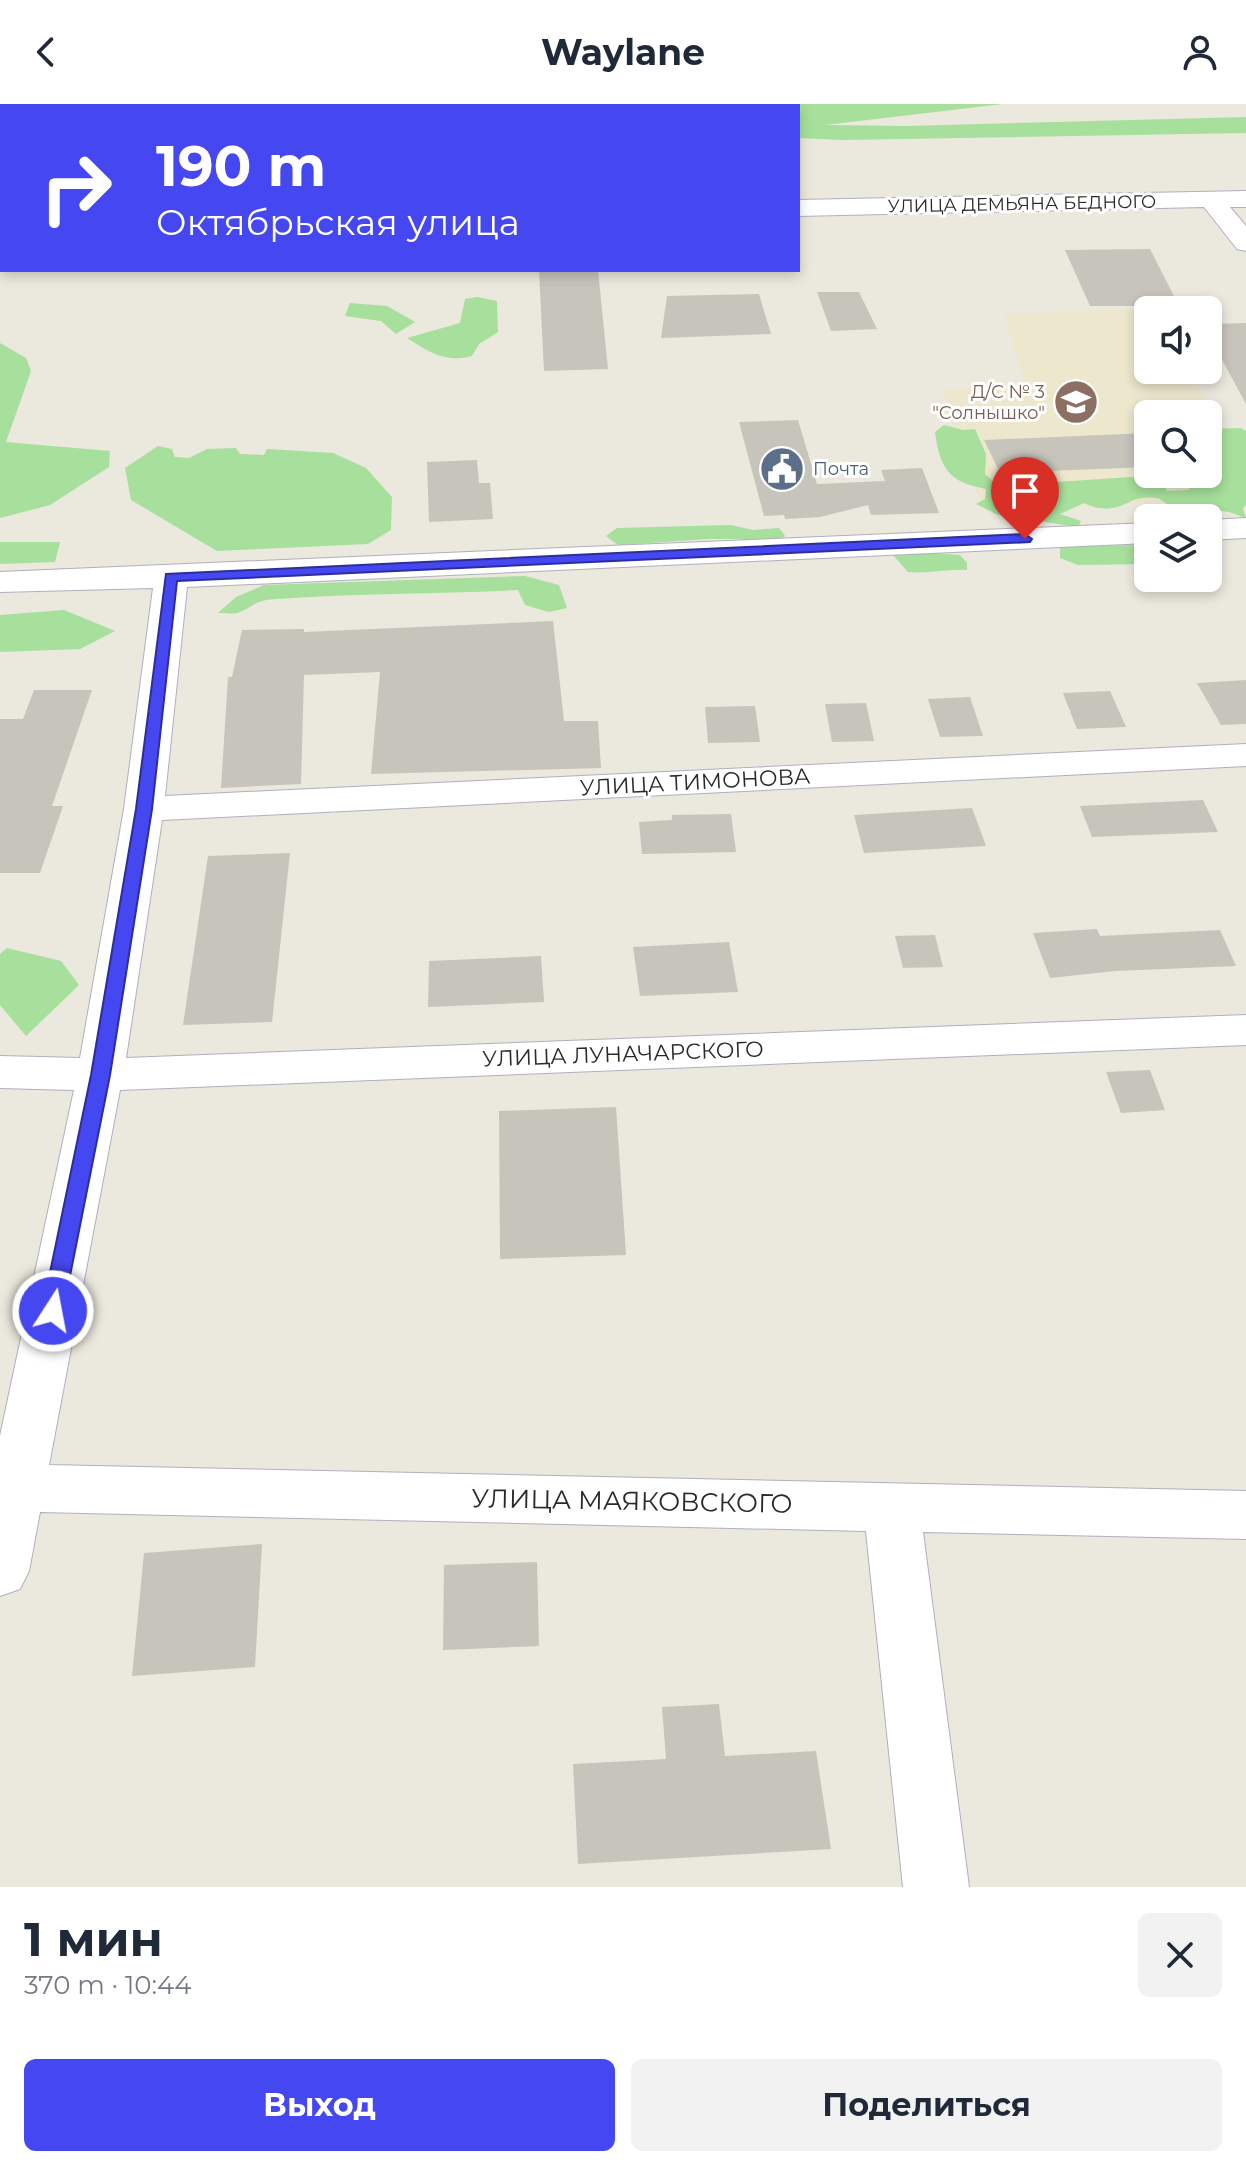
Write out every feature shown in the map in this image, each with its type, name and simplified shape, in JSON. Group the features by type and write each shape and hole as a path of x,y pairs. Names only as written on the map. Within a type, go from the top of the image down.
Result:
{"street":[{"name":"УЛИЦА ДЕМЬЯНА БЕДНОГО","path":"800,208 1246,199"},
{"path":"1211,200 1246,243"},
{"path":"1222,529 1246,528"},
{"path":"0,582 1134,534"},
{"path":"0,1571 100,1075 144,809 171,577"},
{"name":"УЛИЦА ТИМОНОВА","path":"144,809 1246,755"},
{"name":"УЛИЦА ЛУНАЧАРСКОГО","path":"0,1072 100,1075 1246,1030"},
{"name":"УЛИЦА МАЯКОВСКОГО","path":"17,1488 1246,1515"},
{"path":"892,1507 936,1887"}],"shaded area":[{"name":"Д/С № 3 \"Солнышко\"","path":"1134,310 1134,384 1196,384 1206,400 1134,400 1134,488 1222,488 1222,426 1246,465 1246,500 983,509 941,390 1025,384 1004,314"}],"green space":[{"path":"800,104 1003,104 825,125 906,126 1246,117 1246,133 843,140 800,138"},
{"path":"477,297 497,301 498,332 479,344 472,356 445,357 407,338 460,323 465,299"},
{"path":"350,303 387,306 415,322 396,334 381,321 345,316"},
{"path":"0,343 26,358 31,371 6,442 110,451 109,467 50,505 0,518"},
{"path":"944,425 963,430 975,429 986,454 985,474 998,486 1134,477 1134,488 1166,488 1167,491 1222,488 1222,429 1241,428 1246,431 1246,505 1243,508 1246,519 1222,511 1222,504 1167,504 1146,497 1107,509 1084,503 1060,514 1081,521 1078,527 998,515 976,504 985,499 986,489 963,482 948,471 940,455 935,432"},
{"path":"158,446 172,449 175,457 189,458 207,449 236,448 240,454 264,455 267,449 333,453 366,468 392,497 391,530 368,544 217,551 131,500 125,468"},
{"path":"731,525 753,530 779,528 785,536 776,543 708,539 618,545 606,536 617,528"},
{"path":"0,542 60,542 55,562 0,564"},
{"path":"1134,545 1134,564 1078,565 1060,558 1060,546"},
{"path":"892,554 960,555 967,563 967,570 908,572"},
{"path":"525,576 559,585 567,608 549,612 525,605 518,590 277,599 262,601 237,613 218,613 236,597 264,585"},
{"path":"64,610 115,631 80,649 0,652 0,615"},
{"path":"7,948 61,961 79,985 26,1036 0,1005 0,954"}],"building":[{"path":"1150,249 1174,296 1134,296 1134,306 1090,306 1065,250"},
{"path":"539,272 598,272 608,369 544,371"},
{"path":"817,292 859,292 877,329 831,331"},
{"path":"759,294 771,334 661,338 667,296"},
{"path":"1246,323 1246,404 1222,360 1222,324"},
{"name":"Почта","path":"798,420 817,484 885,481 881,470 922,468 939,513 871,515 868,505 820,517 785,519 784,515 764,516 739,422"},
{"path":"1134,434 1134,468 1000,473 984,440"},
{"path":"477,460 479,483 490,483 493,519 429,522 427,462"},
{"path":"553,621 564,721 598,721 601,768 371,774 380,672 304,675 301,784 221,788 228,677 232,677 242,630 304,629 304,632"},
{"path":"1246,680 1246,724 1221,725 1197,683"},
{"path":"34,690 92,690 52,806 63,806 40,873 0,873 0,719 23,719"},
{"path":"1110,691 1126,727 1077,729 1063,693"},
{"path":"970,697 983,736 940,737 928,699"},
{"path":"866,703 874,741 832,742 825,704"},
{"path":"755,706 760,742 708,743 705,707"},
{"path":"1203,800 1218,832 1092,837 1080,806"},
{"path":"972,808 986,846 864,853 854,815"},
{"path":"731,814 736,852 642,854 639,822 672,820 672,815"},
{"path":"290,853 272,1022 183,1025 208,856"},
{"path":"1097,929 1100,936 1220,930 1236,966 1115,971 1050,978 1033,933"},
{"path":"935,935 943,967 903,968 895,936"},
{"path":"729,942 738,992 640,996 633,947"},
{"path":"541,956 544,1002 428,1007 429,961"},
{"path":"1150,1070 1165,1110 1121,1113 1106,1072"},
{"path":"616,1107 626,1255 500,1259 499,1111"},
{"path":"262,1544 255,1667 132,1676 144,1553"},
{"path":"537,1562 539,1646 443,1650 444,1565"},
{"path":"719,1704 725,1756 816,1751 831,1849 578,1864 573,1764 666,1759 662,1707"}],"place":[{"name":"Д/С № 3 \"Солнышко\"","path":"1076,402"},
{"name":"Почта","path":"782,469"}],"route":[{"path":"53,1311 100,1075 144,809 171,577 1025,539"}]}
